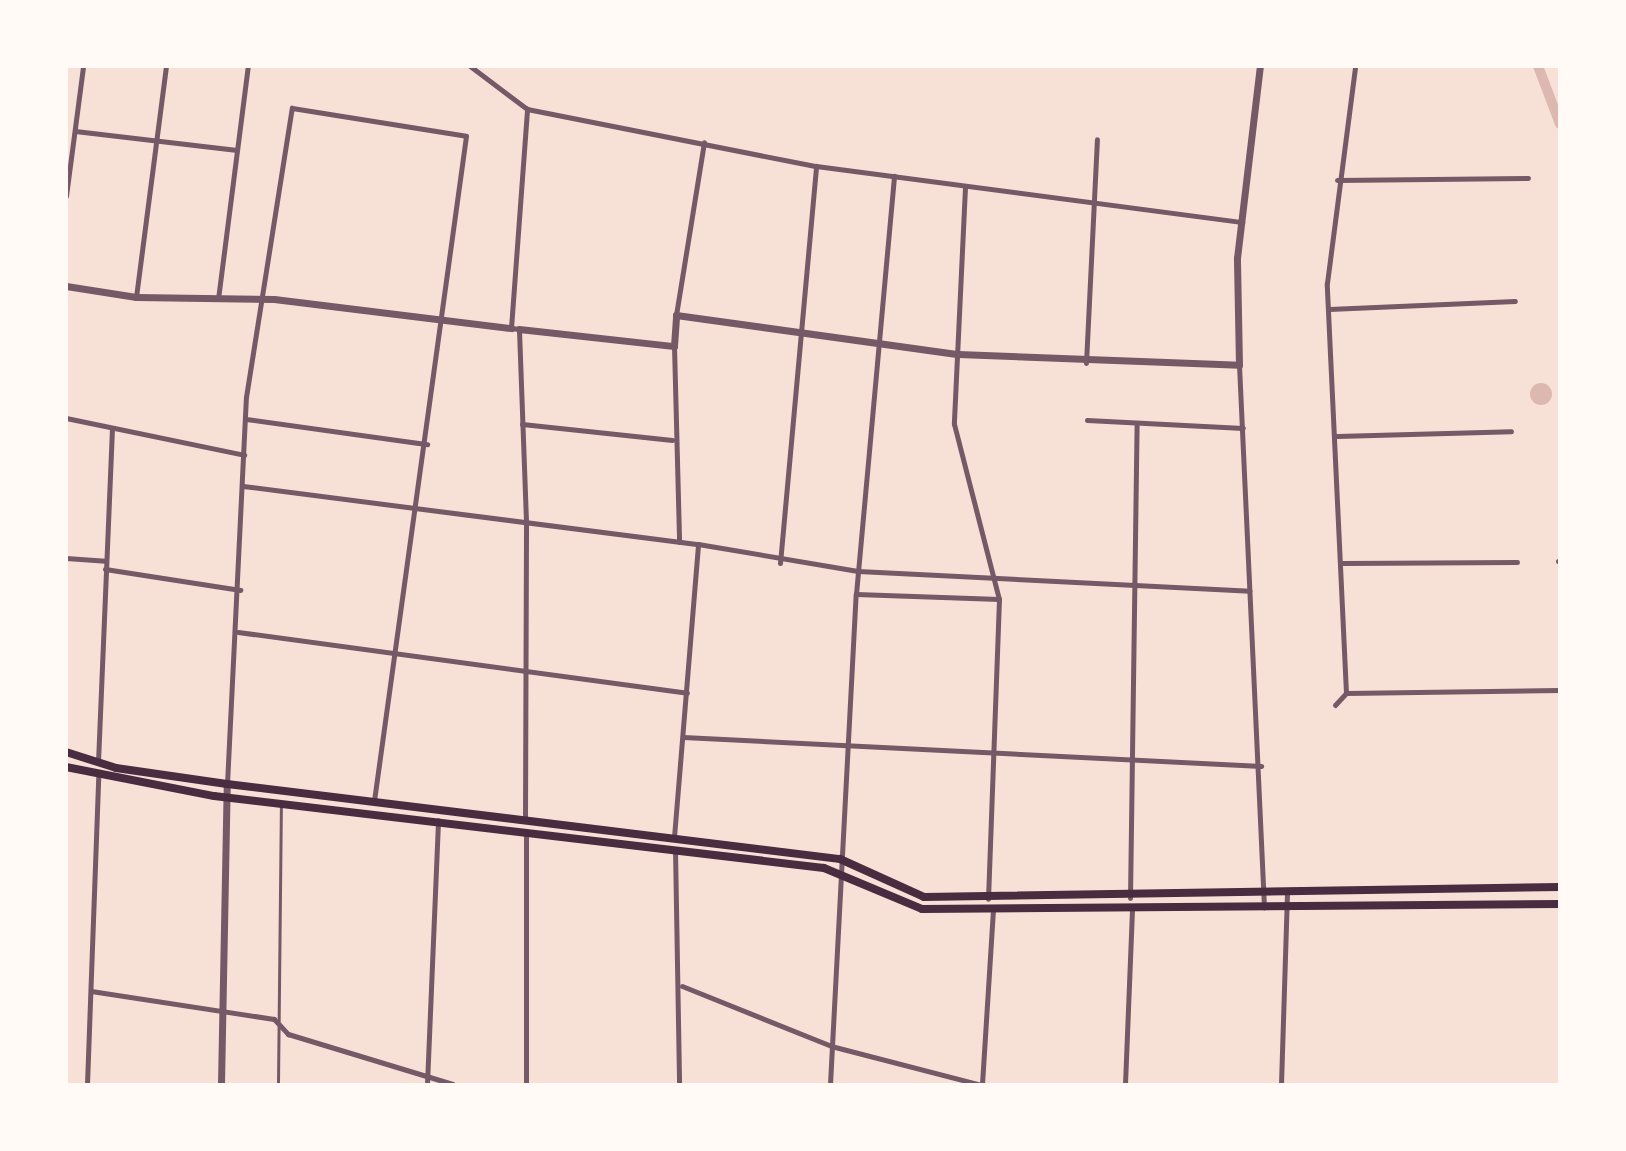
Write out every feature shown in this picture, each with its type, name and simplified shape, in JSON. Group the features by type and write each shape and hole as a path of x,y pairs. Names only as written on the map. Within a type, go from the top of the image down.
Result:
{"main road":[{"path":"66,752 98,762 227,784 525,818 840,859 924,897 1130,898 1559,887"},
{"path":"66,767 98,777 226,797 438,820 839,871 922,909 993,911 1559,904"}],"street":[{"path":"66,196 83,66"},
{"path":"136,297 166,66"},
{"path":"218,301 248,66"},
{"path":"470,66 527,109 816,166 1242,222"},
{"path":"1260,66 1242,222 1240,365 1249,591 1261,766 1264,907"},
{"path":"1335,705 1346,693 1337,436 1329,309 1337,180 1355,66"},
{"path":"221,1084 226,797 238,632 246,419 292,108 466,136 418,512 394,654 374,801"},
{"path":"525,818 526,521 515,329 527,109"},
{"path":"75,131 237,150"},
{"path":"1086,363 1097,139"},
{"path":"680,542 672,440 674,346 676,314 704,142"},
{"path":"780,563 816,166"},
{"path":"830,1084 839,871 856,594 894,176"},
{"path":"1337,180 1528,178"},
{"path":"965,187 954,424 997,581 999,599 988,899"},
{"path":"66,286 136,297 265,302 674,346"},
{"path":"1329,309 1514,301"},
{"path":"676,314 801,334 958,354 1086,363 1240,365"},
{"path":"66,418 244,455"},
{"path":"246,419 427,444"},
{"path":"1087,420 1243,428"},
{"path":"1130,898 1137,423"},
{"path":"522,424 672,440"},
{"path":"98,762 113,428"},
{"path":"1337,436 1511,431"},
{"path":"243,486 418,512 526,521 698,544 780,563 997,581 1249,591"},
{"path":"674,837 698,544"},
{"path":"66,558 106,561"},
{"path":"1342,563 1517,562"},
{"path":"105,569 240,590"},
{"path":"856,594 999,599"},
{"path":"238,632 527,669 687,693"},
{"path":"1346,693 1559,690"},
{"path":"683,737 1134,762 1261,766"},
{"path":"87,1084 98,777"},
{"path":"427,1084 438,820"},
{"path":"526,831 526,1084"},
{"path":"675,849 676,977 682,986 831,1045 980,1084 993,911"},
{"path":"1281,1084 1287,892"},
{"path":"1125,1084 1132,909"},
{"path":"679,1084 682,986"},
{"path":"91,991 222,1010 280,1025 288,1034 453,1084"}],"lane":[{"path":"278,1084 281,803"}],"shaded area":[{"path":"1541,383 1549,386 1552,394 1549,402 1541,405 1533,402 1530,394 1533,386"}],"waterway":[{"path":"1538,66 1560,124"}]}
